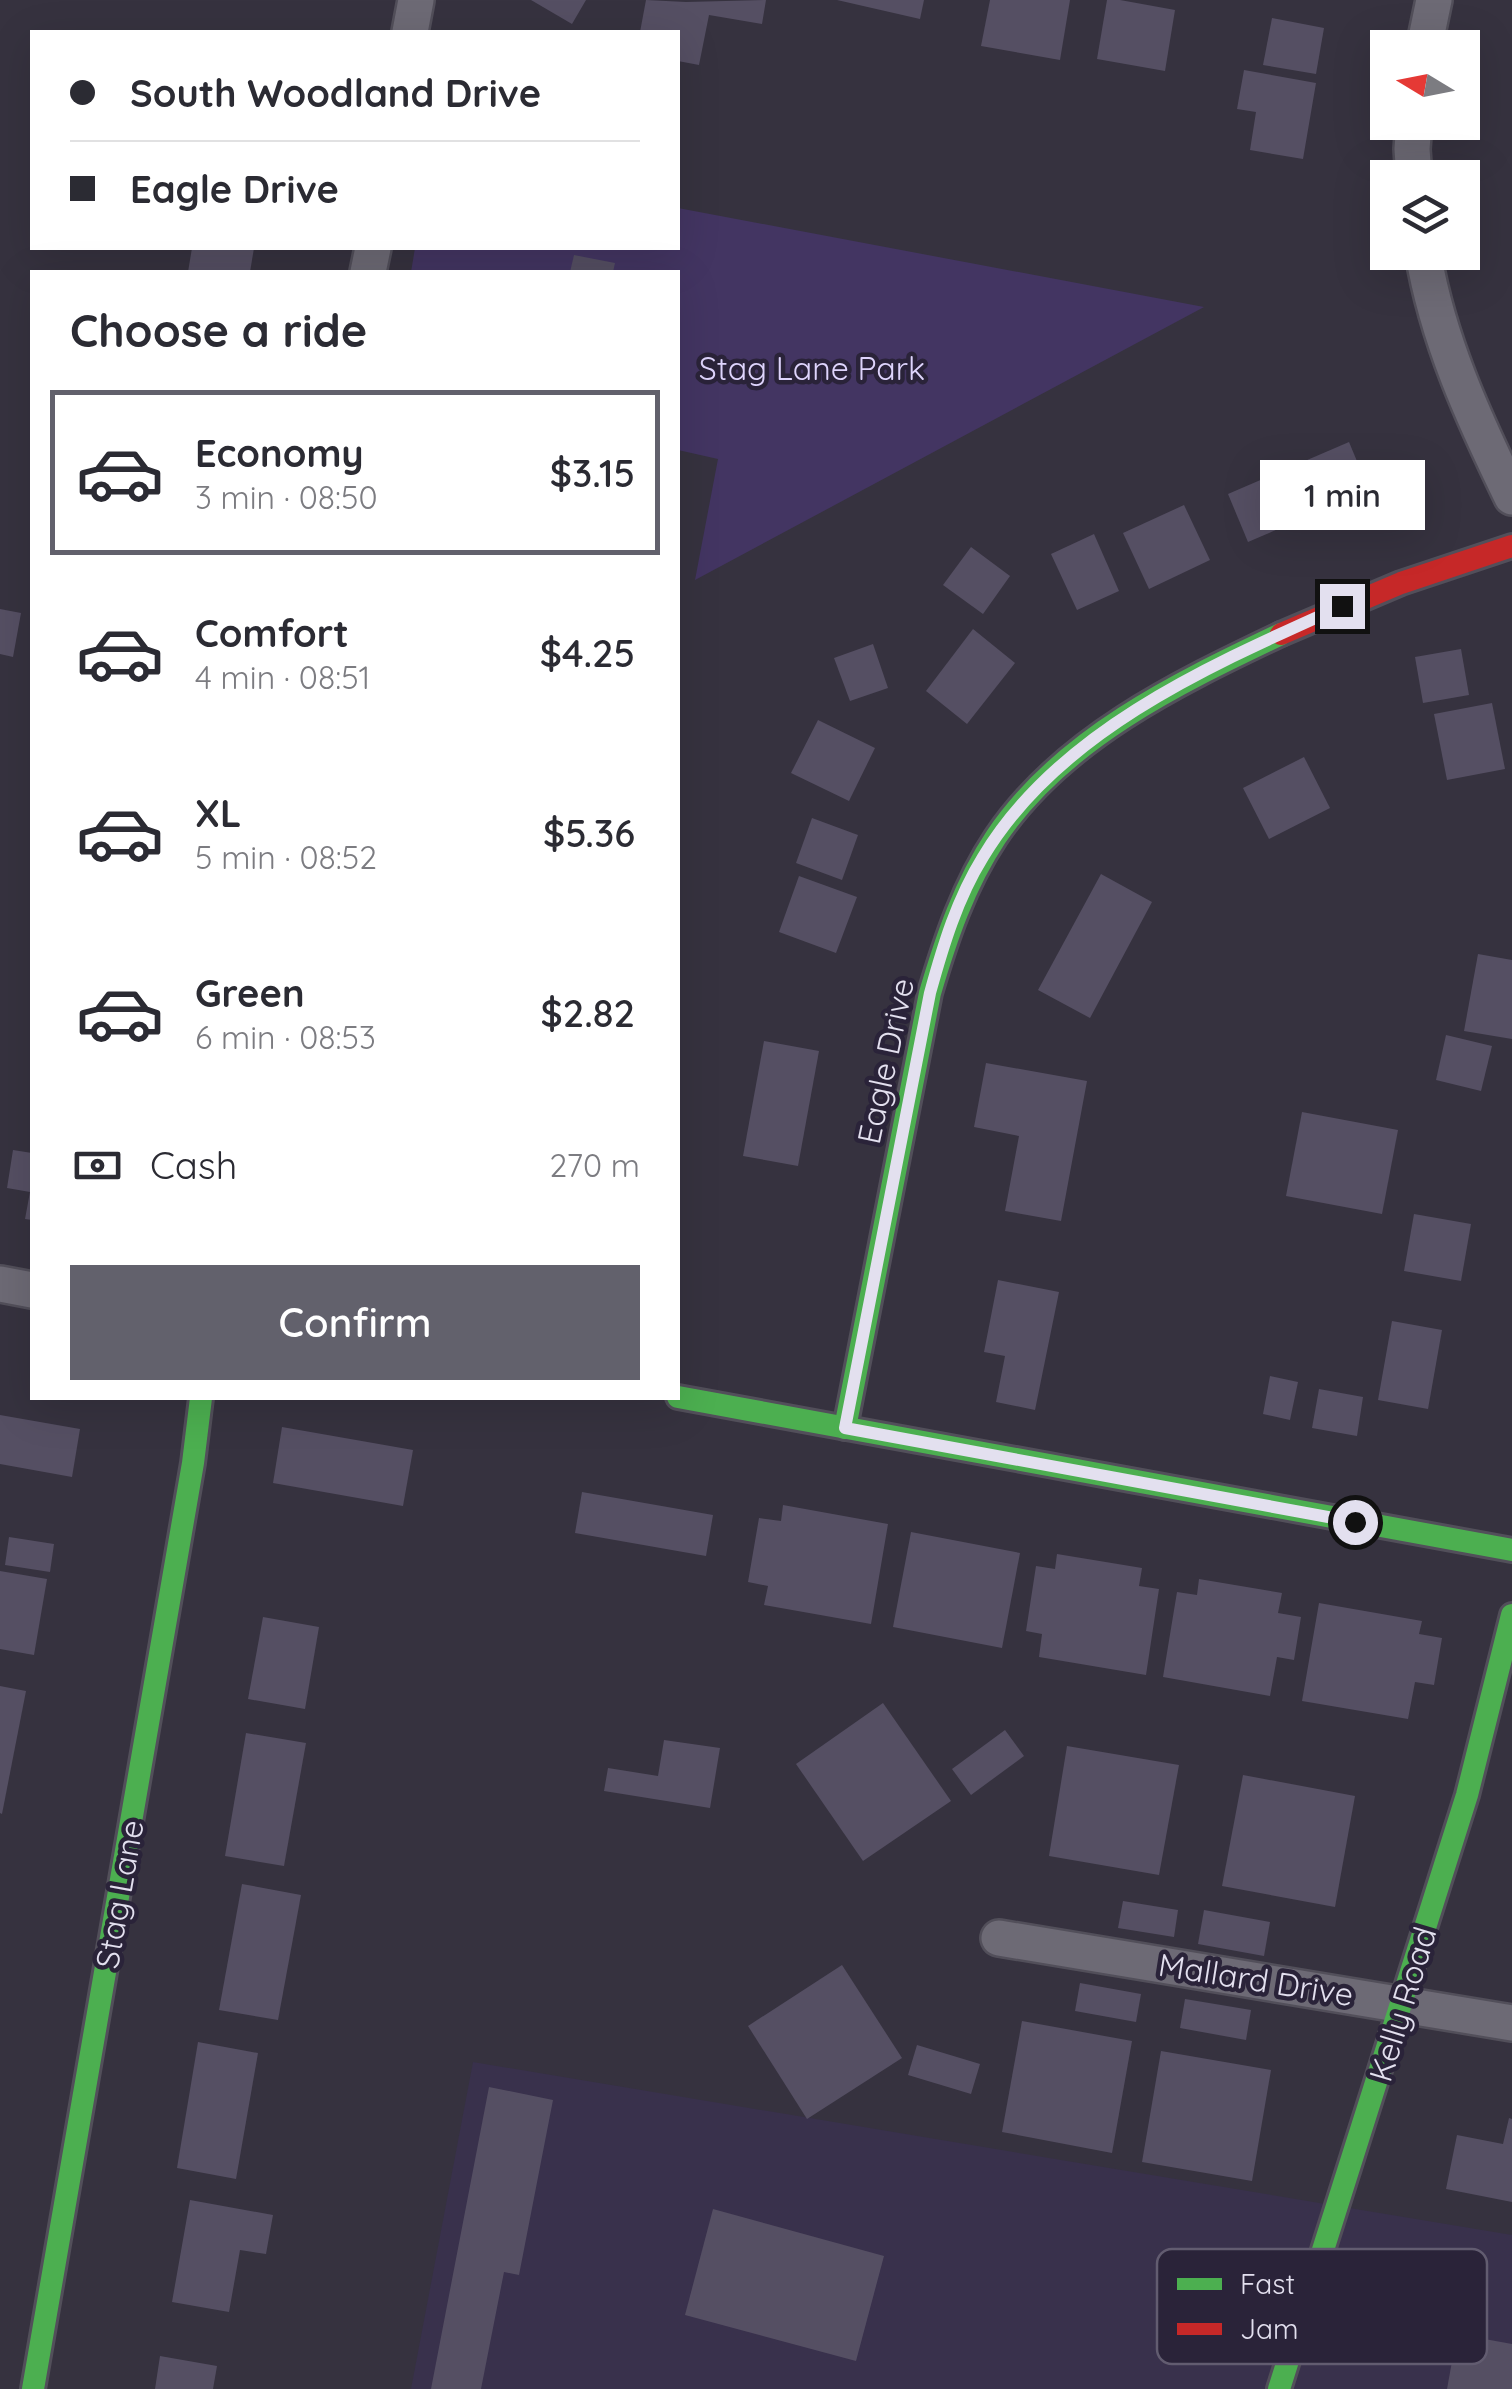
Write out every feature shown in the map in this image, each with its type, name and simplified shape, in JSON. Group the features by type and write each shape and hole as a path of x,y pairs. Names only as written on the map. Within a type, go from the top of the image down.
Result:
{"street":[{"path":"410,30 416,0"},
{"path":"1428,30 1434,0"},
{"path":"1426,270 1449,351 1512,497"},
{"name":"Eagle Drive","path":"845,1428 930,993 960,900 1009,819 1074,754 1110,727 1189,680 1374,592 1512,546"},
{"path":"0,1284 30,1290"},
{"path":"680,1397 1512,1550"},
{"name":"Stag Lane","path":"32,2389 194,1463 201,1400"},
{"name":"Kelly Road","path":"1324,2249 1466,1795 1512,1615"},
{"name":"Mallard Drive","path":"999,1938 1512,2023"},
{"name":"Kelly Road","path":"1279,2389 1287,2364"}],"shaded area":[{"path":"473,2062 1512,2235 1512,2389 411,2389"}],"green space":[{"name":"Stag Lane Park","path":"680,208 1204,307 695,580 718,459 680,450 680,270 411,270 415,250 680,250"}],"building":[{"path":"531,0 586,0 572,24"},
{"path":"646,0 766,0 762,24 709,15 699,65 680,61 680,30 640,30"},
{"path":"837,0 924,0 920,19"},
{"path":"990,0 1070,0 1060,60 981,46"},
{"path":"1107,0 1175,10 1165,71 1097,59"},
{"path":"1272,18 1324,28 1316,74 1263,65"},
{"path":"1244,70 1316,83 1303,159 1250,150 1256,112 1237,109"},
{"path":"192,250 254,250 250,270 188,270"},
{"path":"574,255 615,263 613,270 570,270"},
{"path":"1349,442 1369,490 1248,542 1228,494"},
{"path":"1184,505 1210,560 1149,589 1123,533"},
{"path":"1094,534 1119,591 1077,610 1051,554"},
{"path":"971,547 1010,576 983,614 943,585"},
{"path":"0,609 21,613 13,657 0,654"},
{"path":"973,629 1015,663 967,724 926,691"},
{"path":"873,644 888,688 850,701 834,658"},
{"path":"1461,649 1469,695 1423,703 1415,657"},
{"path":"1492,703 1505,769 1447,780 1434,714"},
{"path":"818,720 875,748 849,801 791,773"},
{"path":"1304,757 1330,808 1269,839 1243,788"},
{"path":"812,818 858,835 842,880 796,863"},
{"path":"1101,874 1152,902 1090,1018 1038,990"},
{"path":"799,876 857,897 836,953 779,932"},
{"path":"1478,954 1512,960 1512,1039 1464,1031"},
{"path":"1446,1035 1492,1046 1481,1091 1436,1080"},
{"path":"764,1041 819,1051 798,1166 743,1156"},
{"path":"986,1063 1087,1081 1061,1221 1005,1211 1019,1136 974,1127"},
{"path":"1302,1112 1398,1130 1382,1214 1286,1196"},
{"path":"13,1150 30,1153 30,1192 7,1188"},
{"path":"30,1192 30,1220 25,1219"},
{"path":"1414,1214 1471,1224 1461,1281 1404,1271"},
{"path":"998,1280 1059,1292 1035,1410 996,1402 1005,1356 984,1352"},
{"path":"1392,1321 1442,1330 1428,1409 1378,1400"},
{"path":"1270,1376 1298,1382 1290,1420 1263,1414"},
{"path":"1319,1389 1363,1397 1357,1436 1312,1428"},
{"path":"0,1415 80,1429 72,1477 0,1464"},
{"path":"282,1427 413,1450 403,1506 273,1483"},
{"path":"582,1492 713,1515 706,1556 575,1533"},
{"path":"783,1505 888,1524 871,1624 764,1605 768,1586 748,1582 759,1518 781,1521"},
{"path":"911,1532 1020,1553 1002,1648 893,1627"},
{"path":"9,1537 54,1544 50,1572 5,1565"},
{"path":"1057,1554 1142,1568 1139,1586 1159,1589 1146,1675 1039,1657 1042,1634 1026,1631 1036,1566 1055,1569"},
{"path":"0,1571 47,1579 34,1655 0,1649"},
{"path":"1199,1579 1282,1593 1278,1613 1301,1617 1294,1660 1277,1657 1270,1696 1163,1677 1177,1592 1197,1595"},
{"path":"1319,1603 1422,1621 1419,1634 1442,1638 1434,1685 1415,1682 1408,1719 1302,1701"},
{"path":"263,1617 319,1627 305,1709 248,1699"},
{"path":"0,1686 26,1691 2,1814 0,1813"},
{"path":"883,1703 951,1801 863,1861 796,1764"},
{"path":"1005,1730 1024,1756 971,1795 952,1769"},
{"path":"246,1733 306,1743 284,1866 225,1856"},
{"path":"664,1740 720,1748 710,1808 604,1791 608,1768 658,1776"},
{"path":"1067,1746 1179,1765 1159,1875 1049,1856"},
{"path":"1243,1775 1355,1796 1335,1907 1222,1886"},
{"path":"242,1884 301,1895 278,2020 219,2010"},
{"path":"1123,1901 1178,1910 1174,1937 1118,1928"},
{"path":"1204,1910 1270,1922 1264,1956 1198,1944"},
{"path":"842,1965 902,2058 807,2119 748,2026"},
{"path":"1080,1983 1141,1994 1136,2022 1075,2011"},
{"path":"1185,1999 1251,2010 1246,2040 1180,2028"},
{"path":"1022,2021 1132,2041 1112,2153 1002,2132"},
{"path":"198,2042 258,2053 236,2179 177,2168"},
{"path":"917,2045 980,2064 971,2094 908,2075"},
{"path":"1161,2051 1271,2070 1252,2181 1142,2162"},
{"path":"489,2087 553,2100 519,2275 504,2272 481,2389 431,2389"},
{"path":"1509,2118 1512,2202 1446,2189 1457,2135 1503,2144"},
{"path":"190,2200 273,2215 266,2254 240,2250 229,2312 172,2302"},
{"path":"713,2209 884,2256 856,2361 685,2315"},
{"path":"1487,2339 1512,2344 1512,2389 1447,2389 1452,2364 1487,2364"},
{"path":"160,2356 217,2366 213,2389 155,2389"}],"traffic: fast":[{"path":"845,1428 930,993 974,874 1023,802 1087,743 1162,694 1281,634"},
{"path":"680,1397 1512,1550"},
{"path":"33,2389 201,1400"},
{"path":"1323,2249 1467,1795 1512,1615"},
{"path":"1279,2389 1287,2364"}],"traffic: jam":[{"path":"1281,634 1401,583 1512,546"}],"route":[{"path":"1342,606 1189,680 1110,727 1040,784 982,858 960,900 930,993 845,1428 1355,1522"}]}
